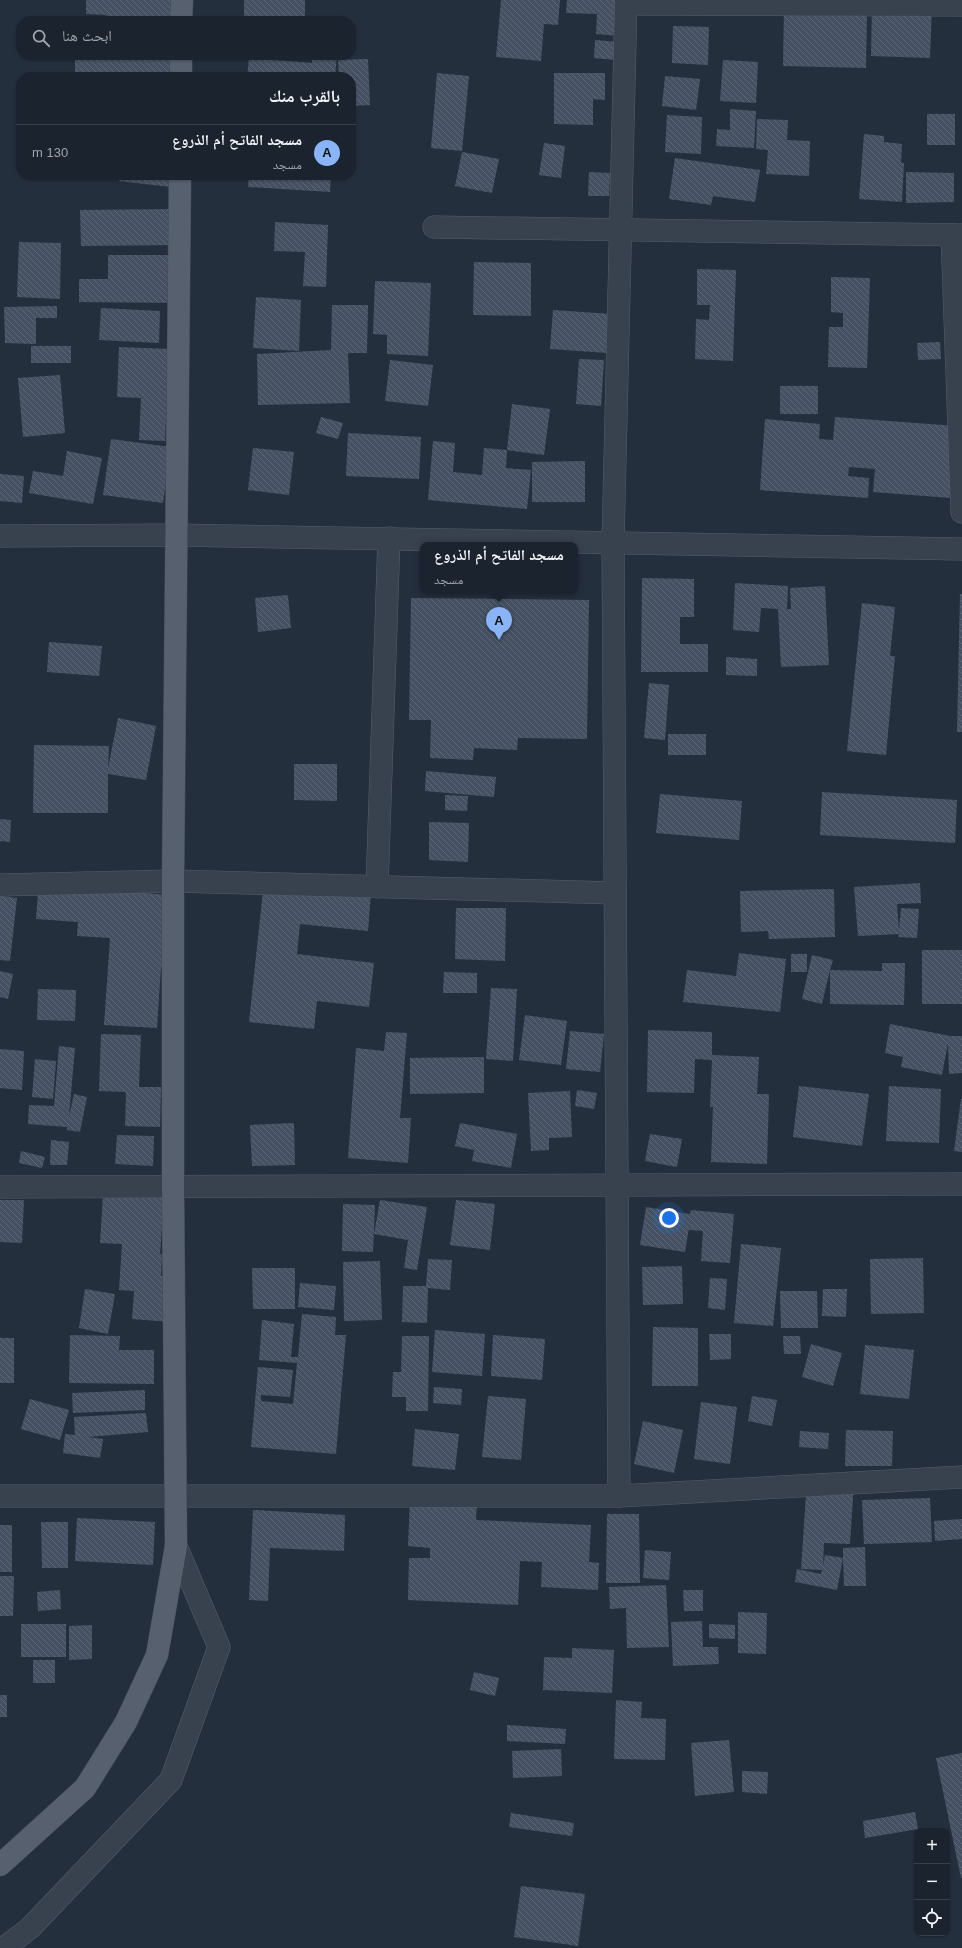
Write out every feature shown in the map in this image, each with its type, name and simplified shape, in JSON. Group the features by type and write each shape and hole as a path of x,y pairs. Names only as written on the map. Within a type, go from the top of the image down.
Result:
{"main road":[{"path":"182,0 182,16"},
{"path":"181,60 181,72"},
{"path":"0,1865 85,1788 126,1722 157,1655 176,1546 173,1187 173,881 180,180"}],"street":[{"path":"619,1496 613,543 626,2 962,5"},
{"path":"434,227 957,235 962,512"},
{"path":"0,536 176,535 568,542"},
{"path":"377,887 389,538"},
{"path":"578,542 962,549"},
{"path":"0,885 173,881 615,893"},
{"path":"0,1188 962,1184"},
{"path":"0,1496 619,1496 962,1477"},
{"path":"4,1948 30,1928 171,1780 219,1647 176,1546"}],"building":[{"path":"86,0 173,0 173,16 106,16 86,14"},
{"path":"244,0 305,0 305,16 244,16"},
{"path":"501,0 560,0 558,25 544,24 541,61 496,57"},
{"path":"567,0 622,0 620,36 596,34 597,14 566,13"},
{"path":"872,4 932,6 930,58 871,56"},
{"path":"784,9 867,11 866,68 783,66"},
{"path":"673,26 709,27 708,65 672,63"},
{"path":"595,40 618,42 616,60 594,58"},
{"path":"368,59 370,105 356,106 356,72 339,72 338,60"},
{"path":"75,60 174,60 174,72 75,72"},
{"path":"249,60 274,60 312,63 312,60 337,60 335,72 248,72"},
{"path":"723,60 758,62 756,103 720,101"},
{"path":"437,73 469,76 462,151 431,148"},
{"path":"554,73 605,73 605,100 593,99 593,125 554,124"},
{"path":"665,76 700,79 696,110 662,106"},
{"path":"730,109 756,111 754,148 716,146 717,129 730,130"},
{"path":"927,114 955,114 955,145 927,145"},
{"path":"667,115 702,117 701,154 665,152"},
{"path":"757,119 788,120 787,140 810,141 809,176 766,174 768,150 756,149"},
{"path":"864,134 884,136 884,142 902,144 901,163 904,163 902,202 859,199"},
{"path":"544,143 565,146 561,178 539,175"},
{"path":"462,152 499,159 492,193 455,186"},
{"path":"675,158 760,170 755,202 713,196 711,205 669,199"},
{"path":"589,172 610,173 609,196 588,196"},
{"path":"906,172 954,173 954,202 906,203"},
{"path":"119,180 172,180 171,187"},
{"path":"249,180 331,180 330,192 248,187"},
{"path":"174,209 175,245 81,246 80,210"},
{"path":"275,222 328,225 326,287 303,286 305,252 274,251"},
{"path":"19,242 61,243 60,299 17,297"},
{"path":"108,255 173,255 173,303 79,302 79,279 108,279"},
{"path":"474,262 531,263 531,316 473,315"},
{"path":"697,269 736,270 733,361 695,359 696,319 709,320 710,305 697,305"},
{"path":"831,277 870,278 867,368 828,367 829,327 843,327 843,313 831,312"},
{"path":"375,281 431,283 428,356 387,354 387,335 373,334"},
{"path":"256,297 301,300 299,351 253,348"},
{"path":"332,305 368,305 367,353 348,353 350,403 258,405 257,354 331,350"},
{"path":"57,306 57,318 36,318 36,344 5,343 4,307"},
{"path":"101,308 160,311 159,343 99,340"},
{"path":"553,310 612,314 608,353 550,349"},
{"path":"940,342 941,359 918,360 917,343"},
{"path":"31,346 71,346 71,363 31,363"},
{"path":"119,347 169,349 165,441 139,440 141,398 117,397"},
{"path":"579,359 604,360 601,406 576,404"},
{"path":"390,360 433,365 428,406 385,401"},
{"path":"60,375 65,433 23,437 18,378"},
{"path":"780,386 818,386 818,414 780,414"},
{"path":"512,404 550,409 544,455 507,450"},
{"path":"321,417 343,423 338,439 316,433"},
{"path":"835,417 956,426 951,498 873,492 875,469 849,467 848,476 869,478 868,498 760,490 765,419 820,424 819,439 833,440"},
{"path":"348,433 421,437 419,479 346,476"},
{"path":"111,439 171,447 163,503 103,495"},
{"path":"433,441 455,443 453,472 482,475 484,448 507,450 506,468 531,470 527,509 428,500"},
{"path":"253,448 294,452 289,495 248,490"},
{"path":"67,451 102,458 93,504 29,493 33,471 63,476"},
{"path":"585,461 585,502 532,502 532,462"},
{"path":"0,474 24,476 22,503 0,501"},
{"path":"642,578 694,579 694,617 680,617 680,644 708,644 708,672 641,672"},
{"path":"735,583 788,586 787,609 791,609 790,588 825,586 829,665 781,667 778,609 761,608 759,632 733,630"},
{"path":"960,594 962,594 962,732 957,732"},
{"path":"288,595 291,628 258,632 255,598"},
{"path":"411,598 589,600 587,739 518,738 517,750 474,748 473,760 430,758 431,720 409,720"},
{"path":"862,603 895,607 890,656 895,656 886,755 847,751"},
{"path":"49,642 102,646 99,676 47,672"},
{"path":"726,657 757,659 757,676 726,675"},
{"path":"649,683 669,685 665,740 644,738"},
{"path":"118,718 156,726 146,780 108,774 108,813 33,813 34,745 109,746 108,768"},
{"path":"668,734 706,734 706,755 668,755"},
{"path":"294,764 337,764 337,801 294,800"},
{"path":"426,771 496,777 494,797 425,791"},
{"path":"822,792 957,800 955,843 820,835"},
{"path":"660,794 742,801 739,840 656,833"},
{"path":"445,795 468,796 467,811 445,810"},
{"path":"0,819 11,820 10,842 0,841"},
{"path":"429,822 469,823 468,862 429,860"},
{"path":"264,881 371,893 368,931 300,924 297,954 374,963 369,1007 317,1001 314,1029 249,1022"},
{"path":"920,883 921,903 897,904 899,930 901,908 919,909 917,938 898,937 899,934 858,936 854,887"},
{"path":"69,887 170,895 164,969 161,968 157,1028 104,1025 110,938 77,936 78,922 36,919 38,893 68,895"},
{"path":"834,889 835,937 769,939 768,931 741,932 740,891"},
{"path":"0,896 17,898 10,961 0,960"},
{"path":"456,908 506,908 505,961 455,959"},
{"path":"922,950 962,950 962,1004 922,1004"},
{"path":"739,953 786,959 780,1012 683,1002 687,970 736,976"},
{"path":"791,954 807,954 807,972 791,972"},
{"path":"812,955 833,960 822,1004 802,999"},
{"path":"882,963 905,963 904,1005 830,1004 830,970 882,971"},
{"path":"0,971 13,974 8,999 0,997"},
{"path":"444,972 477,973 477,993 443,993"},
{"path":"491,988 517,989 513,1061 486,1059"},
{"path":"38,989 76,990 75,1021 37,1020"},
{"path":"525,1015 567,1021 561,1065 519,1060"},
{"path":"890,1024 950,1036 962,1036 962,1073 949,1074 948,1043 942,1075 901,1067 903,1057 885,1053"},
{"path":"648,1030 712,1032 712,1055 759,1057 757,1094 769,1094 767,1164 711,1162 713,1107 710,1107 712,1060 695,1059 694,1093 647,1092"},
{"path":"570,1031 604,1034 600,1072 566,1069"},
{"path":"386,1032 407,1033 400,1118 411,1118 408,1163 348,1158 356,1048 384,1051"},
{"path":"101,1034 141,1035 139,1087 161,1087 160,1127 125,1126 126,1092 99,1091"},
{"path":"59,1046 75,1048 69,1116 74,1094 87,1097 80,1132 67,1130 67,1127 28,1124 29,1105 54,1106"},
{"path":"0,1049 24,1051 22,1090 0,1088"},
{"path":"484,1057 484,1093 410,1094 410,1058"},
{"path":"35,1059 56,1061 53,1099 32,1097"},
{"path":"799,1086 869,1094 862,1146 793,1137"},
{"path":"889,1086 941,1089 939,1143 886,1141"},
{"path":"577,1090 597,1093 594,1109 575,1106"},
{"path":"570,1091 572,1137 549,1138 549,1150 531,1151 528,1093"},
{"path":"962,1099 962,1152 954,1151"},
{"path":"294,1123 295,1165 252,1166 250,1125"},
{"path":"460,1123 517,1134 511,1168 472,1161 474,1150 455,1146"},
{"path":"650,1134 682,1139 677,1167 645,1161"},
{"path":"117,1135 154,1136 153,1166 115,1164"},
{"path":"51,1140 69,1142 67,1165 50,1165"},
{"path":"21,1151 45,1157 42,1168 19,1163"},
{"path":"103,1194 164,1198 160,1254 162,1254 161,1276 174,1277 171,1322 132,1319 134,1291 119,1290 122,1244 100,1243"},
{"path":"0,1200 24,1200 22,1243 0,1242"},
{"path":"380,1200 427,1207 417,1270 404,1268 408,1240 374,1234"},
{"path":"456,1200 495,1204 490,1250 450,1245"},
{"path":"343,1204 375,1205 373,1252 342,1251"},
{"path":"646,1207 690,1214 691,1210 734,1214 730,1263 701,1261 703,1231 689,1230 690,1222 685,1252 640,1245"},
{"path":"741,1244 781,1248 773,1326 734,1323"},
{"path":"923,1258 924,1313 871,1314 870,1259"},
{"path":"428,1259 452,1260 450,1290 428,1288 427,1323 402,1322 403,1286 426,1286"},
{"path":"380,1261 382,1320 344,1321 343,1262"},
{"path":"682,1266 683,1304 643,1305 642,1267"},
{"path":"252,1268 295,1268 295,1309 253,1309"},
{"path":"710,1278 727,1279 725,1310 708,1308"},
{"path":"300,1283 336,1286 334,1310 298,1307"},
{"path":"85,1289 115,1294 108,1334 79,1328"},
{"path":"823,1289 847,1289 846,1317 822,1316"},
{"path":"780,1291 817,1291 818,1328 781,1328"},
{"path":"302,1314 336,1317 335,1335 346,1335 336,1454 251,1447 258,1367 293,1370 290,1397 261,1395 261,1401 293,1404 297,1363 259,1360 262,1320 294,1324 291,1357 298,1357"},
{"path":"653,1327 698,1328 698,1386 652,1386"},
{"path":"435,1330 485,1334 482,1376 432,1372"},
{"path":"709,1334 731,1334 731,1359 710,1360"},
{"path":"70,1335 120,1336 119,1350 154,1350 154,1384 69,1383"},
{"path":"493,1335 545,1339 542,1380 491,1376"},
{"path":"402,1336 429,1336 428,1411 406,1411 406,1397 392,1397 393,1372 401,1372"},
{"path":"783,1336 800,1336 801,1354 784,1354"},
{"path":"0,1338 14,1338 14,1383 0,1383"},
{"path":"811,1344 842,1353 833,1386 802,1377"},
{"path":"865,1345 914,1350 909,1399 860,1394"},
{"path":"434,1387 462,1389 461,1405 433,1403"},
{"path":"145,1390 145,1410 73,1413 72,1393"},
{"path":"488,1396 526,1399 521,1460 482,1457"},
{"path":"752,1396 777,1400 772,1426 748,1421"},
{"path":"30,1399 69,1410 60,1440 21,1429"},
{"path":"701,1402 737,1407 730,1464 694,1459"},
{"path":"146,1413 148,1432 88,1437 103,1439 100,1458 63,1453 65,1434 75,1435 74,1417"},
{"path":"643,1421 683,1430 674,1473 634,1464"},
{"path":"415,1429 459,1434 455,1470 412,1466"},
{"path":"846,1430 893,1431 892,1466 845,1466"},
{"path":"800,1431 829,1433 828,1449 799,1447"},
{"path":"807,1480 854,1483 850,1544 824,1543 823,1566 825,1555 843,1558 837,1590 795,1582 797,1569 821,1574 822,1570 801,1569"},
{"path":"930,1498 932,1542 864,1544 862,1500"},
{"path":"410,1499 477,1502 476,1520 591,1525 589,1562 599,1563 598,1590 541,1587 542,1562 520,1561 518,1605 408,1600 409,1558 430,1558 430,1548 408,1546"},
{"path":"253,1510 345,1515 344,1551 270,1548 268,1601 249,1600"},
{"path":"607,1514 639,1514 640,1583 606,1583"},
{"path":"77,1518 155,1522 153,1565 75,1561"},
{"path":"962,1519 962,1539 935,1541 934,1521"},
{"path":"41,1522 68,1522 68,1568 42,1568"},
{"path":"0,1525 12,1525 12,1572 0,1572"},
{"path":"865,1547 866,1586 844,1586 843,1548"},
{"path":"645,1550 671,1552 669,1580 643,1578"},
{"path":"0,1576 14,1576 13,1616 0,1616"},
{"path":"666,1585 669,1647 627,1648 626,1608 610,1609 609,1587"},
{"path":"60,1590 61,1609 38,1611 37,1592"},
{"path":"683,1590 703,1590 703,1611 684,1611"},
{"path":"738,1612 767,1613 766,1654 738,1653"},
{"path":"702,1621 703,1647 718,1647 719,1664 673,1666 671,1622"},
{"path":"21,1624 66,1624 66,1657 21,1657"},
{"path":"709,1624 735,1625 735,1639 709,1638"},
{"path":"92,1625 92,1659 69,1660 69,1626"},
{"path":"572,1648 614,1650 612,1693 543,1690 544,1657 572,1658"},
{"path":"33,1660 55,1660 55,1683 33,1683"},
{"path":"474,1672 499,1678 495,1696 470,1690"},
{"path":"0,1695 7,1695 7,1717 0,1717"},
{"path":"616,1700 642,1702 641,1718 666,1719 665,1760 614,1759"},
{"path":"507,1725 566,1729 565,1744 507,1741"},
{"path":"729,1740 734,1792 695,1796 691,1743"},
{"path":"561,1749 562,1776 513,1778 512,1751"},
{"path":"962,1753 962,1878 961,1878 936,1758"},
{"path":"742,1771 768,1772 767,1794 742,1792"},
{"path":"915,1812 918,1828 865,1838 863,1821"},
{"path":"511,1813 574,1823 572,1836 509,1827"},
{"path":"521,1886 585,1894 578,1946 514,1937"}],"place":[{"name":"مسجد الفاتح أم الذروع","path":"499,640"}]}
